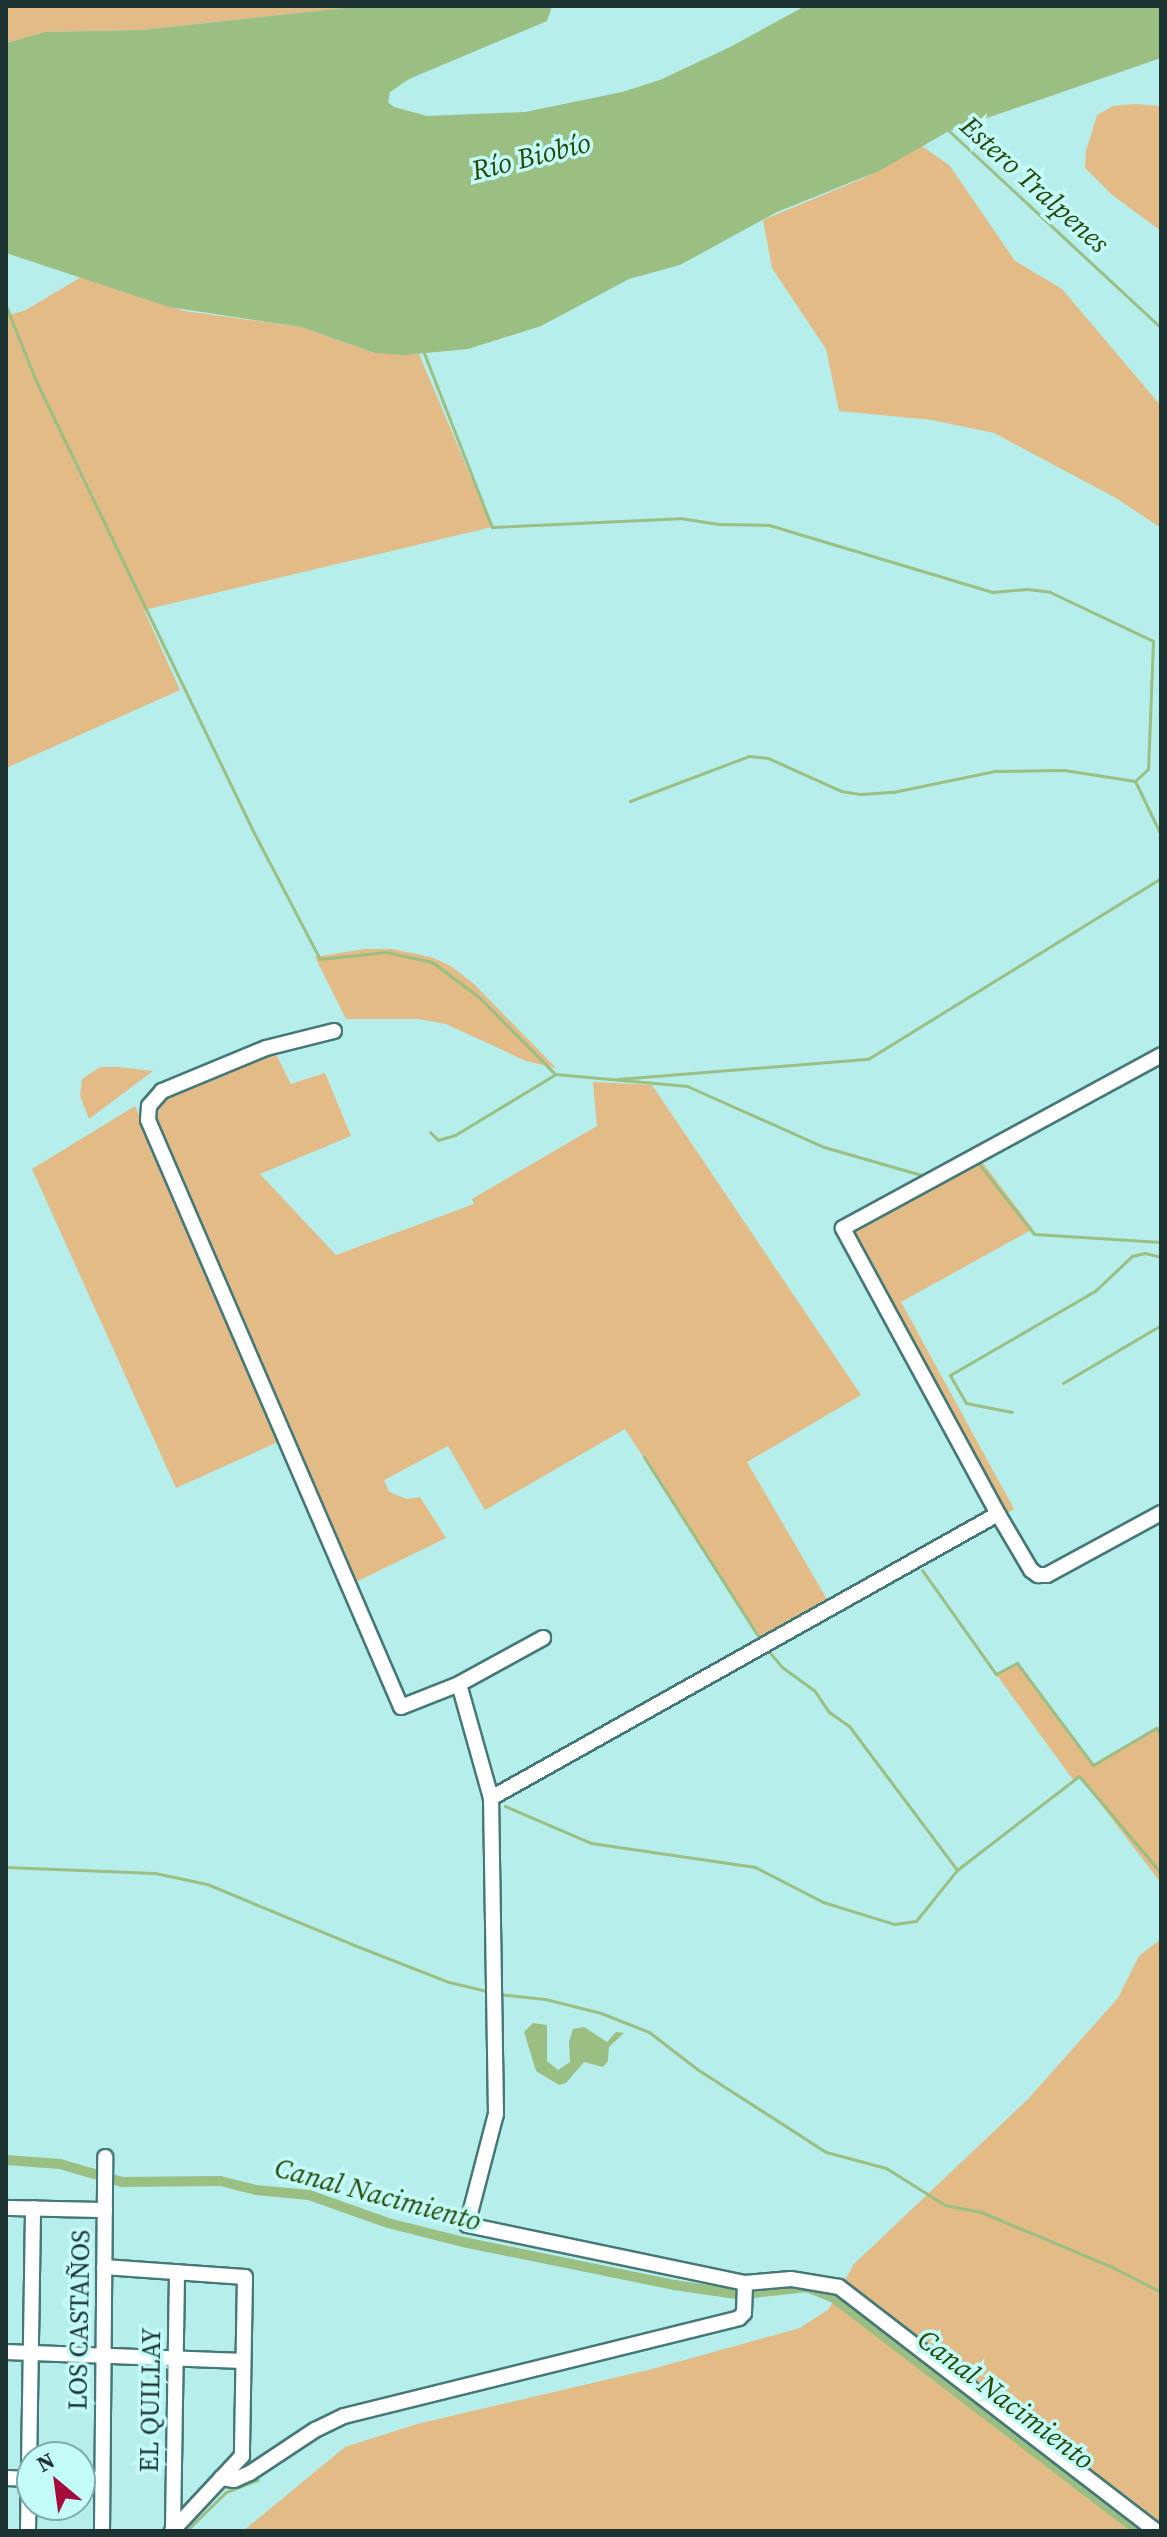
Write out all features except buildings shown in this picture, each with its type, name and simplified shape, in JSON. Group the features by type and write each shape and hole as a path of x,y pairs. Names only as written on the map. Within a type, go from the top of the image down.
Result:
{"street":[{"path":"334,1031 266,1048 162,1091 149,1106 148,1120 401,1707 459,1684 543,1638"},
{"path":"1161,1055 843,1228 1031,1570 1038,1575 1047,1575 1161,1513"},
{"path":"491,1798 768,1639 998,1514"},
{"path":"459,1684 491,1798 496,2114 467,2225 745,2283 791,2279 839,2287 1156,2531"},
{"name":"LOS CASTAÑOS","path":"102,2531 105,2157"},
{"path":"6,2208 105,2210"},
{"path":"30,2441 33,2208"},
{"path":"104,2267 245,2277 242,2456 173,2530"},
{"name":"EL QUILLAY","path":"173,2530 177,2272"},
{"path":"221,2478 234,2480 250,2473 315,2430 344,2416 739,2318 744,2313 745,2283"},
{"path":"6,2352 103,2353 243,2361"},
{"path":"96,2479 102,2479"}],"shaded area":[{"path":"6,6 363,6 142,30 45,32 6,43"},
{"path":"1113,106 1161,106 1161,231 1111,194 1085,168 1086,151 1097,115"},
{"path":"922,146 950,166 1015,261 1062,289 1161,406 1161,528 1116,498 994,433 932,420 839,411 826,349 772,268 763,220 864,178"},
{"path":"81,277 184,311 301,327 375,353 419,354 492,527 144,610 180,690 6,768 6,316 26,310"},
{"path":"365,949 392,949 431,957 451,966 474,984 556,1068 526,1061 446,1024 418,1019 346,1019 315,957"},
{"path":"276,1054 291,1084 325,1073 351,1136 260,1174 336,1255 474,1204 472,1199 597,1126 593,1082 652,1085 861,1395 747,1462 828,1601 761,1638 625,1429 485,1510 448,1446 384,1480 389,1492 407,1499 420,1497 446,1538 356,1582 153,1114 170,1091"},
{"path":"100,1067 153,1071 89,1119 80,1096 82,1079"},
{"path":"135,1106 206,1266 278,1442 176,1488 32,1169"},
{"path":"980,1159 1033,1229 901,1302 1014,1509 1004,1515 850,1228"},
{"path":"1017,1663 1093,1765 1161,1725 1161,1883 1080,1777 1074,1781 996,1674"},
{"path":"1161,1939 1161,2531 243,2531 345,2447 417,2424 652,2369 800,2328 829,2309 854,2264 1028,2099 1118,1998 1139,1956"}],"water":[{"name":"Río Biobío","path":"363,6 552,6 547,21 409,79 390,92 388,102 394,107 427,116 525,112 622,92 660,80 730,47 805,6 1161,6 1161,58 949,131 879,171 777,212 680,265 629,279 541,326 468,349 405,355 375,353 301,327 169,307 6,253 6,43 45,32 142,30"},
{"path":"533,2023 547,2025 547,2061 558,2070 570,2062 569,2042 573,2029 584,2027 607,2042 616,2032 624,2033 609,2047 608,2061 603,2067 584,2062 566,2083 559,2085 536,2071 524,2032"}],"waterway":[{"name":"Estero Tralpenes","path":"947,129 1161,328"},
{"path":"6,306 36,381 254,833 320,959 386,952 432,962 479,997 555,1074 687,1086 824,1147 925,1176"},
{"path":"424,353 492,527 680,518 719,524 769,525 993,592 1027,589 1050,592 1153,641 1148,769 1135,781 1161,835"},
{"path":"630,801 749,756 768,758 841,791 861,794 893,792 995,771 1064,770 1135,781"},
{"path":"618,1079 868,1059 1161,878"},
{"path":"430,1132 438,1140 455,1135 554,1075"},
{"path":"979,1164 1034,1234 1161,1242"},
{"path":"1012,1412 966,1403 950,1375 1095,1291 1132,1256 1145,1253 1161,1257"},
{"path":"1063,1383 1161,1325"},
{"path":"644,1457 762,1642"},
{"path":"922,1570 996,1674 1017,1663 1093,1765 1156,1728 1161,1734"},
{"path":"766,1648 782,1667 814,1690 829,1712 849,1726 957,1870 1079,1776 1161,1873"},
{"path":"505,1806 591,1843 755,1867 823,1902 894,1924 916,1921 957,1870"},
{"path":"6,1867 155,1873 207,1884 449,1982 491,1992"},
{"path":"498,1994 545,1999 601,2013 649,2032 697,2069 826,2152 886,2168 945,2205 981,2212 1110,2266 1161,2292"},
{"name":"Canal Nacimiento","path":"6,2160 60,2164 122,2182 220,2181 256,2190 309,2195 388,2223 463,2242 674,2285 736,2294"},
{"name":"Canal Nacimiento","path":"753,2293 807,2287 834,2298 1139,2531"},
{"path":"186,2531 226,2492 258,2480"}]}
